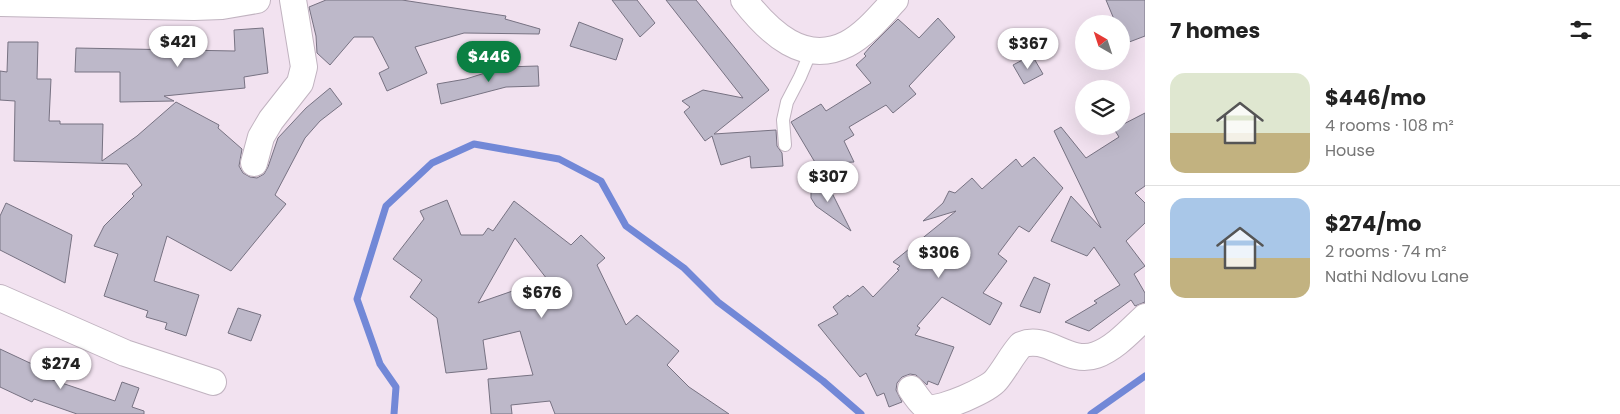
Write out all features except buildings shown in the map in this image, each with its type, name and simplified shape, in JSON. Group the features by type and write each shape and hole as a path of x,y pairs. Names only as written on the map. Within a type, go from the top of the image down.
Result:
{"street":[{"path":"0,3 194,7 222,6 257,0"},
{"path":"254,163 261,137 271,120 300,83 304,68 293,0"},
{"path":"744,0 773,32 794,46 811,51 847,44 864,32 895,0"},
{"path":"0,298 124,353 213,382"},
{"path":"911,389 924,405 932,408 966,398 996,381 1021,344 1037,341 1076,357 1096,355 1123,338 1145,317"}],"lane":[{"path":"785,145 783,120 787,102 811,51"}],"waterway":[{"path":"394,414 396,387 380,364 357,299 386,206 432,163 474,144 559,159 601,181 626,226 684,268 718,302 823,381 861,414"},
{"path":"1091,414 1145,376"}]}
